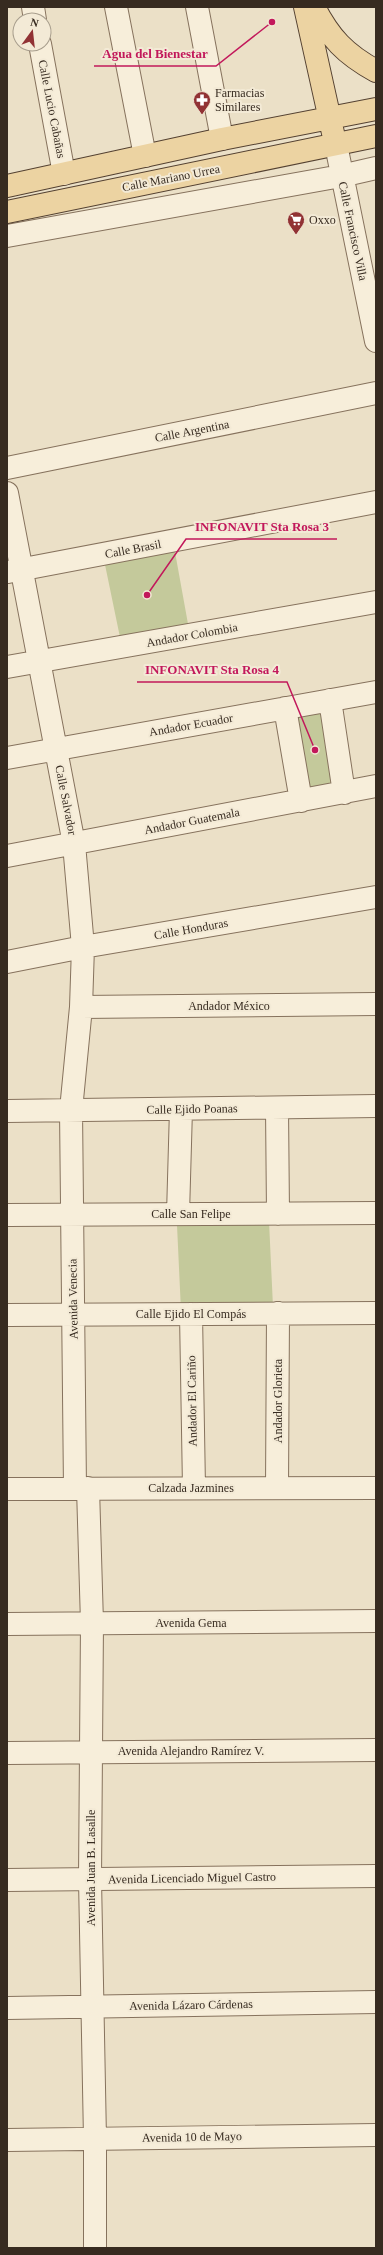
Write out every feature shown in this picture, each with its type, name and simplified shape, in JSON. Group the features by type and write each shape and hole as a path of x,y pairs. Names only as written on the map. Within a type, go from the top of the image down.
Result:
{"main road":[{"path":"305,7 336,145"},
{"path":"314,7 337,43 356,60 376,71"},
{"path":"7,186 222,139 376,109"},
{"name":"Calle Mariano Urrea","path":"7,212 376,136"}],"street":[{"path":"116,7 145,156"},
{"path":"196,7 222,139"},
{"name":"Calle Lucio Cabañas","path":"41,52 64,174"},
{"name":"Calle Francisco Villa","path":"336,145 376,341"},
{"path":"7,236 342,176 376,168"},
{"name":"Calle Argentina","path":"7,468 376,393"},
{"name":"Calle Salvador","path":"7,493 14,571 39,662 74,844 83,947 81,1007 71,1110"},
{"name":"Calle Brasil","path":"14,571 376,502"},
{"name":"Andador Colombia","path":"7,667 376,602"},
{"name":"Andador Ecuador","path":"7,758 376,692"},
{"path":"330,700 344,793"},
{"path":"285,708 301,801"},
{"name":"Andador Guatemala","path":"7,856 376,786"},
{"name":"Calle Honduras","path":"7,962 83,947 376,897"},
{"name":"Andador México","path":"81,1007 376,1004"},
{"name":"Calle Ejido Poanas","path":"7,1111 376,1106"},
{"path":"277,1108 278,1214"},
{"path":"178,1214 181,1109"},
{"name":"Avenida Venecia","path":"71,1110 71,1215 82,1488"},
{"name":"Calle San Felipe","path":"7,1215 376,1213"},
{"name":"Andador Glorieta","path":"277,1488 278,1313"},
{"name":"Calle Ejido El Compás","path":"7,1315 376,1313"},
{"name":"Andador El Cariño","path":"191,1314 194,1488"},
{"name":"Calzada Jazmines","path":"7,1488 376,1488"},
{"name":"Avenida Juan B. Lasalle","path":"82,1488 92,1624 90,1879 95,2139 95,2248"},
{"name":"Avenida Gema","path":"7,1624 376,1621"},
{"name":"Avenida Alejandro Ramírez V.","path":"7,1753 376,1750"},
{"name":"Avenida Licenciado Miguel Castro","path":"7,1880 376,1876"},
{"name":"Avenida Lázaro Cárdenas","path":"7,2008 376,2002"},
{"name":"Avenida 10 de Mayo","path":"7,2140 376,2135"}],"green space":[{"path":"173,541 190,635 122,647 103,555"},
{"path":"330,700 344,793 301,801 285,708"},
{"path":"269,1221 273,1307 181,1311 177,1225"}],"place":[{"name":"Agua del Bienestar","path":"272,22"},
{"name":"Farmacias Similares","path":"202,115"},
{"name":"Oxxo","path":"296,235"},
{"name":"INFONAVIT Sta Rosa 3","path":"147,595"},
{"name":"INFONAVIT Sta Rosa 4","path":"315,750"}]}
